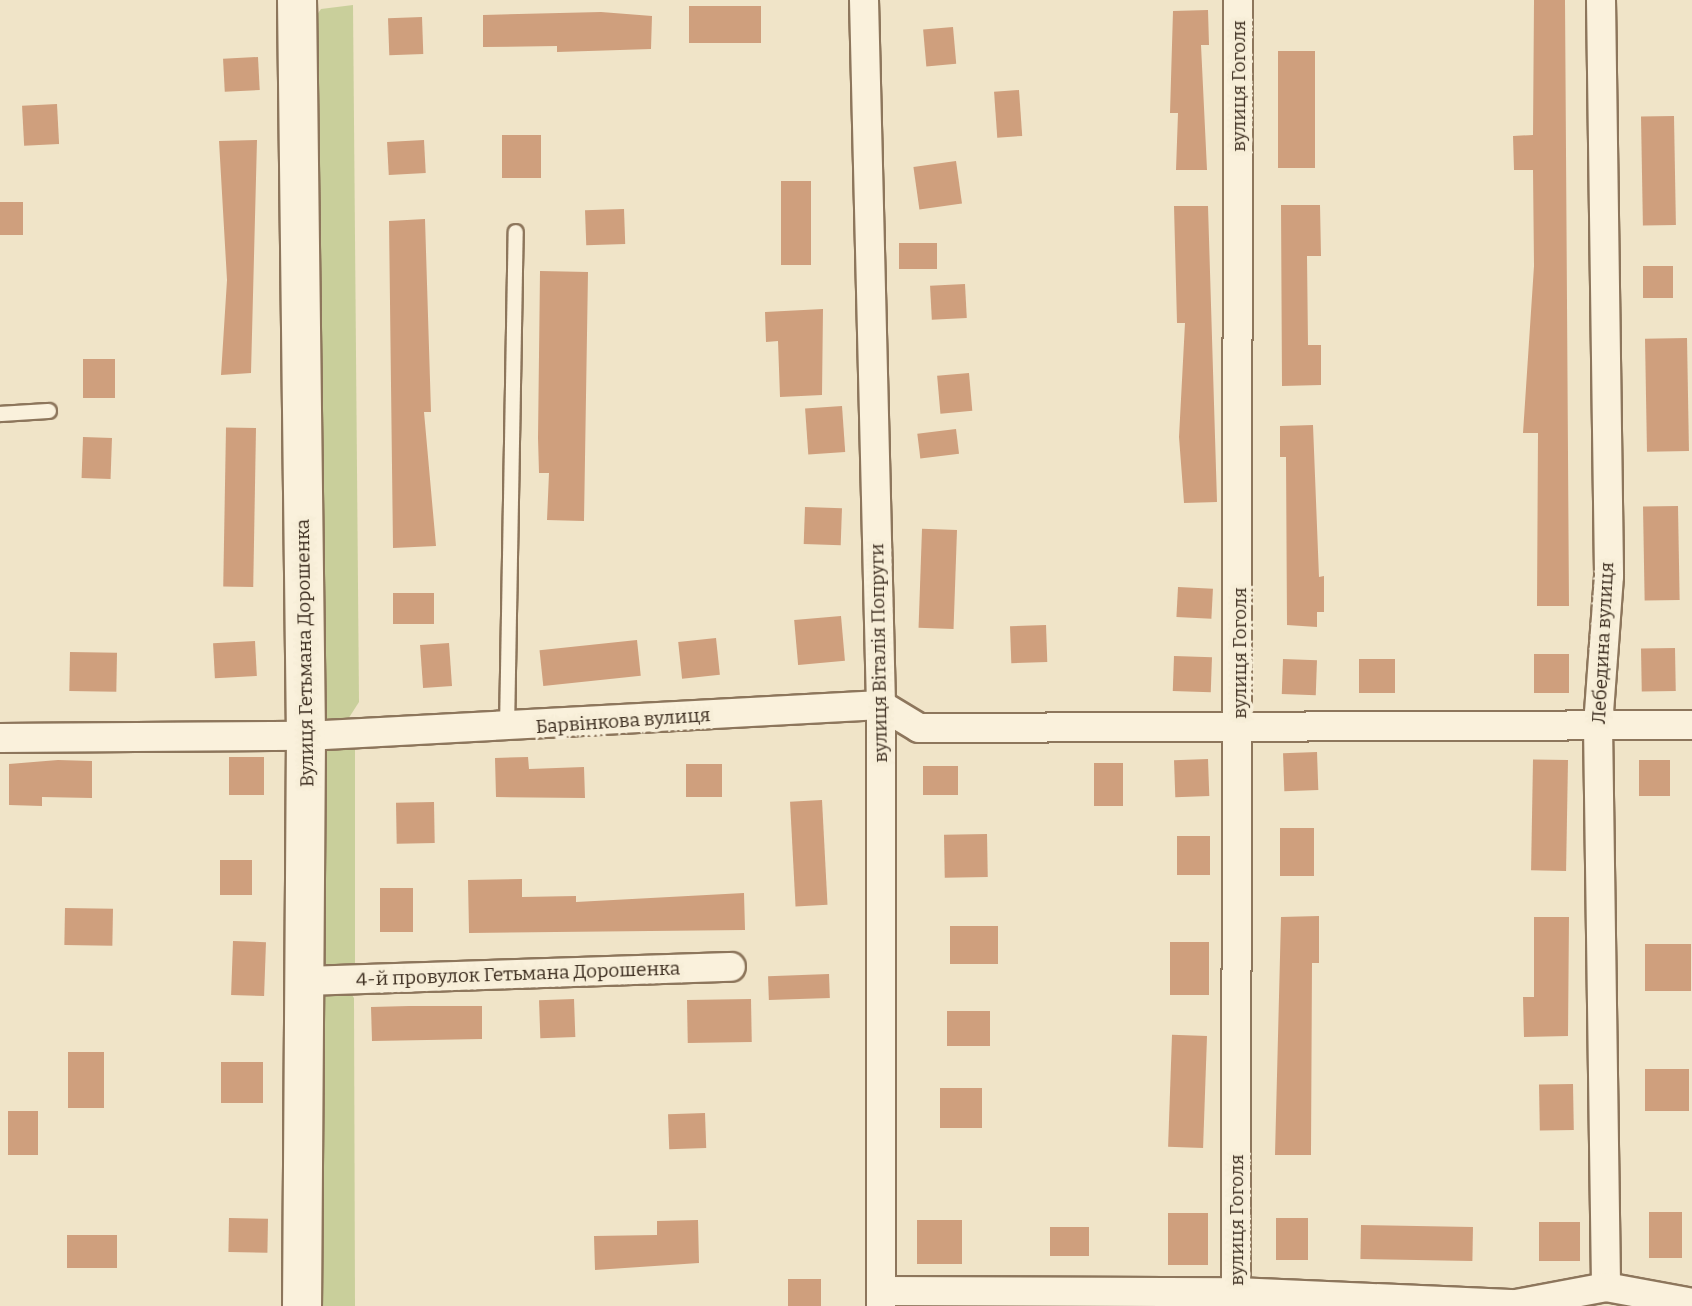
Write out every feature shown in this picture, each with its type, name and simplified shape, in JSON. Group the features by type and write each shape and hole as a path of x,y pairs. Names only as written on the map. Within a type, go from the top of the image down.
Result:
{"street":[{"name":"Вулиця Гетьмана Дорошенка","path":"297,0 306,736 302,1306"},
{"name":"вулиця Віталія Попруги","path":"864,0 881,705 881,1299"},
{"name":"вулиця Гоголя","path":"1236,1299 1241,730 1238,0"},
{"name":"Лебедина вулиця","path":"1601,0 1609,576 1598,725 1606,1287"},
{"name":"Барвінкова вулиця","path":"0,738 306,736 507,729 881,705"},
{"path":"881,705 919,728 1241,730 1692,725"},
{"name":"4-й провулок Гетьмана Дорошенка","path":"304,981 731,967"},
{"path":"881,1299 1236,1299 1516,1305 1606,1287 1692,1303"}],"lane":[{"path":"507,729 516,232"},
{"path":"0,414 49,411"}],"green space":[{"path":"353,5 359,702 343,727 321,717 316,16 321,9"},
{"path":"329,742 355,742 355,967 330,971 320,965 321,753"},
{"path":"329,988 348,989 354,998 355,1306 317,1306 320,996"}],"building":[{"path":"1534,0 1565,0 1569,606 1537,606 1538,433 1523,433 1534,266 1533,170 1514,170 1513,136 1533,135"},
{"path":"689,6 761,6 761,43 689,43"},
{"path":"1208,10 1209,45 1201,45 1207,170 1176,170 1178,113 1170,113 1173,11"},
{"path":"601,12 652,16 651,49 557,52 557,46 483,47 483,15"},
{"path":"422,17 423,54 389,55 388,18"},
{"path":"953,27 956,64 926,66 923,30"},
{"path":"1278,51 1315,51 1315,168 1278,168"},
{"path":"258,57 260,90 225,92 223,59"},
{"path":"1019,90 1022,136 997,138 994,92"},
{"path":"57,104 59,144 24,146 22,106"},
{"path":"1674,116 1676,225 1643,226 1641,117"},
{"path":"502,135 541,135 541,178 502,178"},
{"path":"257,140 251,373 221,375 227,280 219,141"},
{"path":"424,140 426,173 389,175 387,142"},
{"path":"956,161 962,204 919,210 913,167"},
{"path":"781,181 811,181 811,265 781,265"},
{"path":"0,202 23,202 23,235 0,235"},
{"path":"1281,205 1320,205 1321,256 1307,256 1308,345 1321,345 1321,385 1282,386"},
{"path":"1174,206 1208,206 1217,502 1184,503 1179,437 1185,323 1177,323"},
{"path":"624,209 625,244 586,245 585,210"},
{"path":"425,219 431,412 424,412 436,546 393,548 389,221"},
{"path":"899,243 937,243 937,269 899,269"},
{"path":"1643,266 1673,266 1673,298 1643,298"},
{"path":"540,271 588,272 584,521 547,520 549,473 539,473 538,438"},
{"path":"965,284 967,318 932,320 930,286"},
{"path":"823,309 822,395 780,397 778,341 766,342 765,312"},
{"path":"1687,338 1689,451 1647,452 1645,339"},
{"path":"83,359 115,359 115,398 83,398"},
{"path":"969,373 972,411 940,414 937,376"},
{"path":"842,406 845,452 808,454 805,409"},
{"path":"1313,425 1319,577 1324,576 1324,612 1317,612 1317,627 1287,625 1286,457 1280,457 1280,426"},
{"path":"226,427 256,428 253,587 223,586"},
{"path":"956,429 959,454 920,459 917,434"},
{"path":"83,437 112,438 111,479 82,478"},
{"path":"1678,506 1680,600 1645,601 1643,507"},
{"path":"805,507 842,508 841,545 804,544"},
{"path":"922,529 957,530 954,629 919,628"},
{"path":"1178,587 1213,589 1211,619 1176,617"},
{"path":"393,593 434,593 434,624 393,624"},
{"path":"841,616 845,661 798,665 794,620"},
{"path":"1046,625 1047,662 1011,663 1010,626"},
{"path":"716,638 720,675 682,679 678,642"},
{"path":"637,640 641,676 543,686 540,650"},
{"path":"255,641 257,676 215,678 213,643"},
{"path":"449,643 452,686 423,688 420,645"},
{"path":"1675,648 1676,691 1642,692 1641,649"},
{"path":"70,652 117,653 116,692 69,691"},
{"path":"1534,654 1569,654 1569,693 1534,693"},
{"path":"1174,656 1212,657 1211,692 1173,691"},
{"path":"1283,659 1317,660 1316,695 1282,694"},
{"path":"1359,659 1395,659 1395,693 1359,693"},
{"path":"1317,752 1318,790 1284,791 1283,753"},
{"path":"229,757 264,757 264,795 229,795"},
{"path":"528,757 529,769 584,767 585,798 496,797 495,758"},
{"path":"1208,759 1209,796 1175,797 1174,760"},
{"path":"1533,759 1568,760 1566,871 1531,870"},
{"path":"58,760 92,761 92,798 42,797 42,806 9,805 9,764"},
{"path":"1639,760 1670,760 1670,796 1639,796"},
{"path":"1094,763 1123,763 1123,806 1094,806"},
{"path":"686,764 722,764 722,797 686,797"},
{"path":"923,766 958,766 958,795 923,795"},
{"path":"822,800 827,905 796,907 790,802"},
{"path":"434,802 435,843 397,844 396,803"},
{"path":"1280,828 1314,828 1314,876 1280,876"},
{"path":"987,834 988,877 945,878 944,835"},
{"path":"1177,836 1210,836 1210,875 1177,875"},
{"path":"220,860 252,860 252,895 220,895"},
{"path":"522,879 522,897 576,896 576,902 744,893 745,930 469,933 468,880"},
{"path":"380,888 413,888 413,932 380,932"},
{"path":"65,908 113,909 112,946 64,945"},
{"path":"1319,916 1319,963 1312,963 1311,1155 1275,1155 1281,917"},
{"path":"1534,917 1569,917 1568,1036 1524,1037 1523,997 1534,997"},
{"path":"950,926 998,926 998,964 950,964"},
{"path":"233,941 266,942 264,996 231,995"},
{"path":"1170,942 1209,942 1209,995 1170,995"},
{"path":"1645,944 1691,944 1691,991 1645,991"},
{"path":"829,974 830,998 769,1000 768,976"},
{"path":"574,999 575,1037 540,1038 539,1000"},
{"path":"751,999 752,1042 688,1043 687,1000"},
{"path":"482,1006 482,1039 372,1041 371,1007"},
{"path":"947,1011 990,1011 990,1046 947,1046"},
{"path":"1172,1035 1207,1036 1203,1148 1168,1147"},
{"path":"68,1052 104,1052 104,1108 68,1108"},
{"path":"221,1062 263,1062 263,1103 221,1103"},
{"path":"1645,1069 1689,1069 1689,1111 1645,1111"},
{"path":"1573,1084 1574,1130 1540,1131 1539,1085"},
{"path":"940,1088 982,1088 982,1128 940,1128"},
{"path":"8,1111 38,1111 38,1155 8,1155"},
{"path":"705,1113 706,1148 669,1149 668,1114"},
{"path":"1649,1212 1682,1212 1682,1258 1649,1258"},
{"path":"1168,1213 1208,1213 1208,1265 1168,1265"},
{"path":"229,1218 268,1219 267,1253 228,1252"},
{"path":"1276,1218 1308,1218 1308,1260 1276,1260"},
{"path":"698,1220 699,1263 595,1270 594,1236 657,1235 657,1221"},
{"path":"917,1220 962,1220 962,1264 917,1264"},
{"path":"1539,1222 1580,1222 1580,1261 1539,1261"},
{"path":"1361,1225 1473,1227 1472,1261 1360,1259"},
{"path":"1050,1227 1089,1227 1089,1256 1050,1256"},
{"path":"67,1235 117,1235 117,1268 67,1268"},
{"path":"788,1279 821,1279 821,1306 788,1306"}]}
